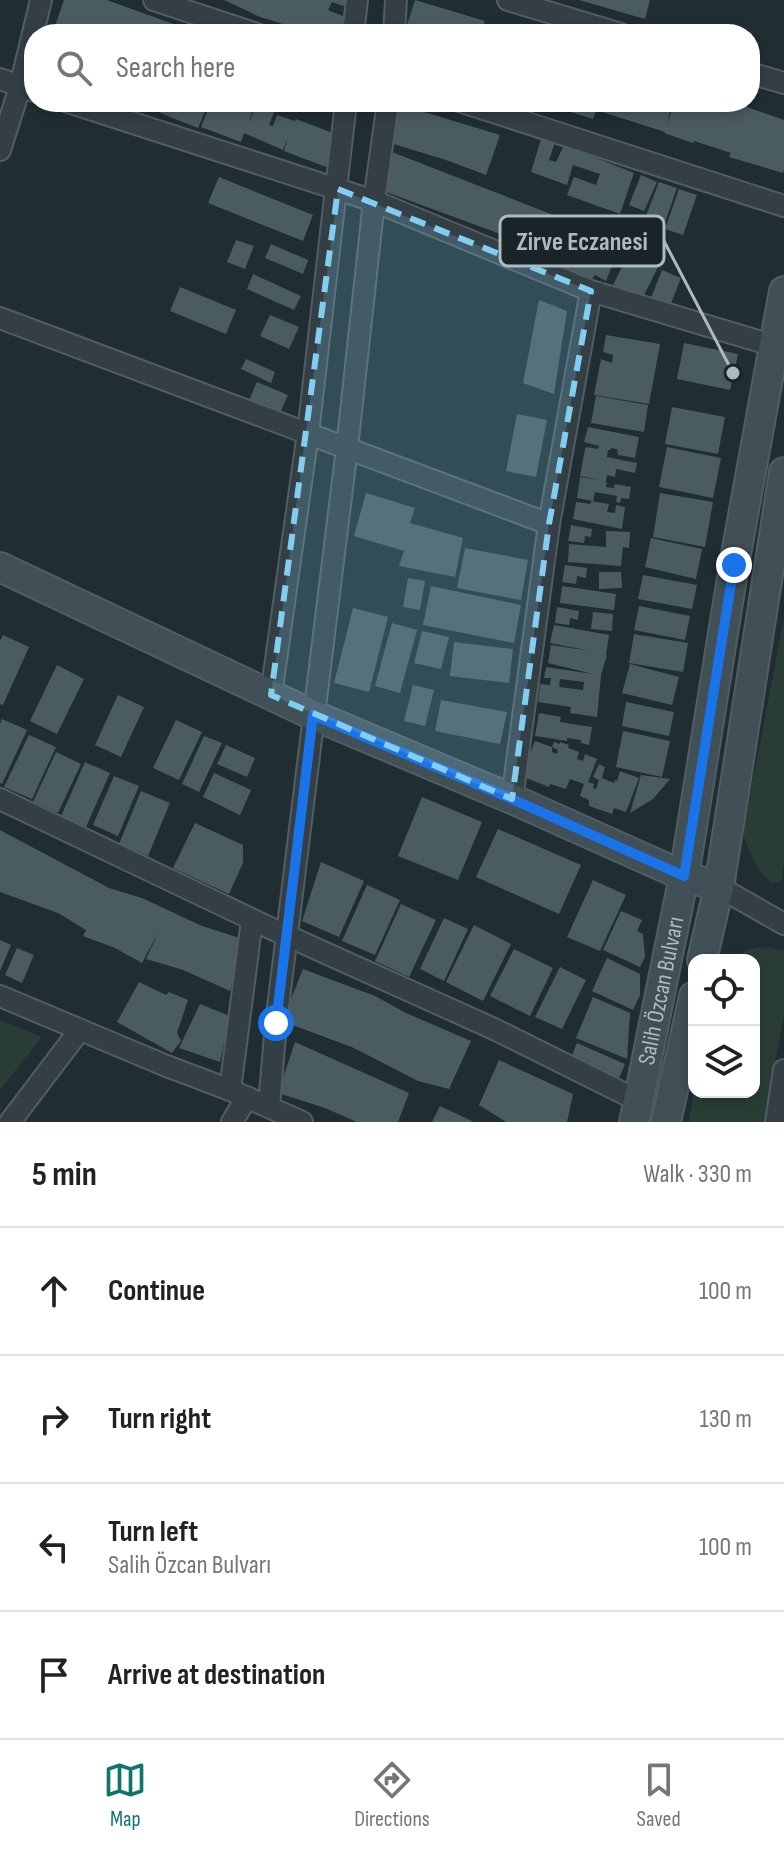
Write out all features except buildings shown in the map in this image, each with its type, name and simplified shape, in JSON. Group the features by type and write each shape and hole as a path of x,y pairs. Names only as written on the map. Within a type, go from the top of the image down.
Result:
{"main road":[{"name":"Salih Özcan Bulvarı","path":"637,1111 684,876 734,565 784,291"},
{"name":"Salih Özcan Bulvarı","path":"703,954 719,887 775,587 784,472"},
{"path":"0,567 313,715 684,876 719,887"},
{"name":"Salih Özcan Bulvarı","path":"666,1122 688,1023"}],"street":[{"path":"37,24 41,0"},
{"path":"154,0 227,24"},
{"path":"354,24 357,0"},
{"path":"395,24 396,0"},
{"path":"508,0 588,24"},
{"path":"760,76 784,83"},
{"path":"0,79 24,88"},
{"path":"0,150 24,96"},
{"path":"99,112 374,201 591,291 775,346"},
{"path":"271,695 308,433 345,112"},
{"path":"269,1106 286,936 387,112"},
{"path":"493,112 784,206"},
{"path":"512,799 549,524 591,291"},
{"path":"0,318 549,524"},
{"path":"0,799 286,936 494,1029 637,1111"},
{"path":"719,887 784,924"},
{"path":"232,1122 238,1093 252,920"},
{"path":"0,996 302,1122"},
{"path":"10,1122 79,1031"},
{"path":"779,1113 784,1070"}],"highlighted area":[{"path":"338,189 591,291 549,524 512,799 271,695"}],"green space":[{"path":"784,619 784,863 781,882 771,883 753,859 743,831"},
{"path":"764,947 784,951 784,1014 764,1122 689,1122 693,1098 760,1098 760,954 741,954"},
{"path":"0,1020 42,1037 0,1090"}],"place":[{"name":"Zirve Eczanesi","path":"733,373"}],"route":[{"path":"276,1023 313,715 684,876 734,565"}]}
